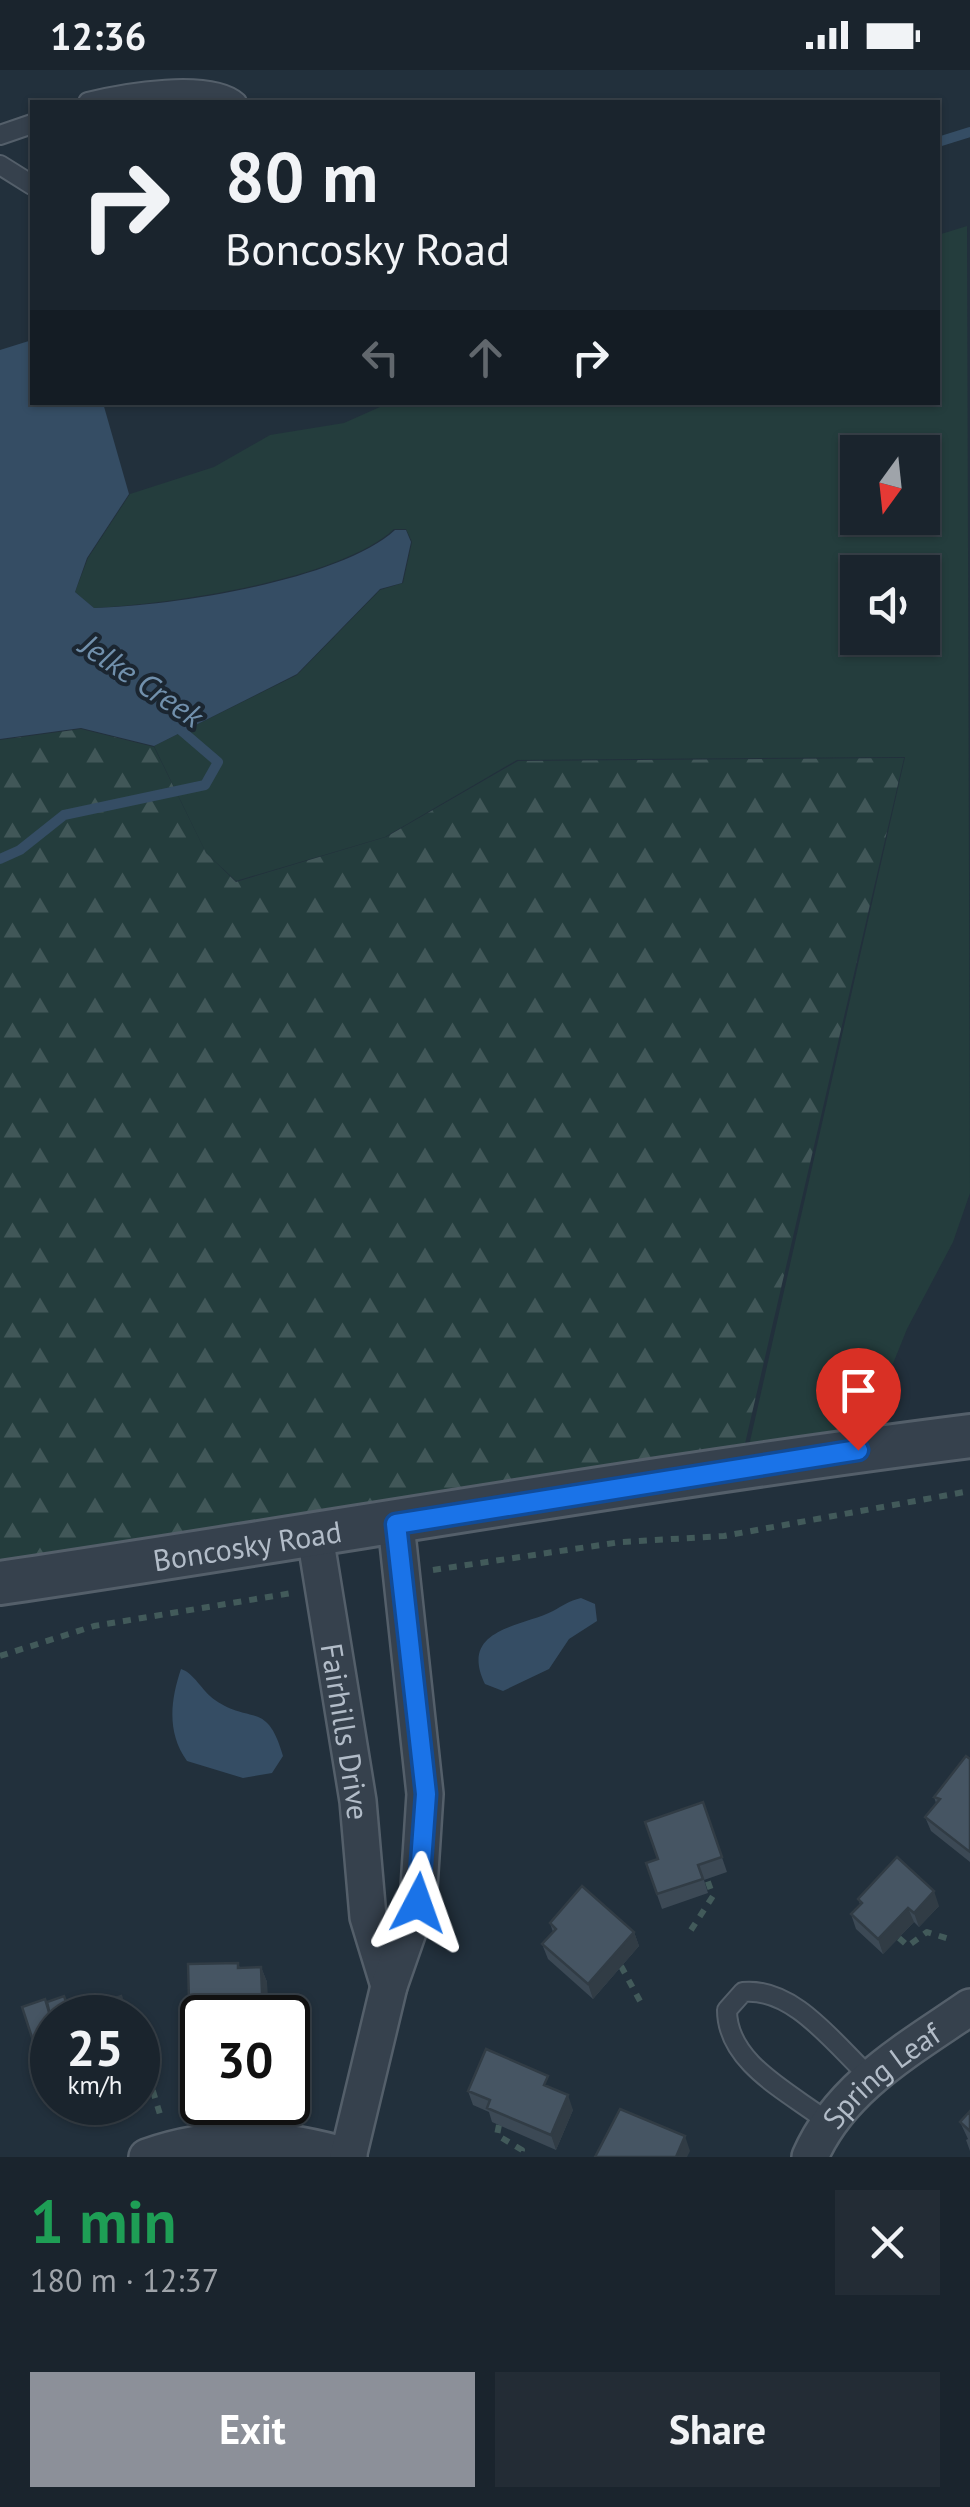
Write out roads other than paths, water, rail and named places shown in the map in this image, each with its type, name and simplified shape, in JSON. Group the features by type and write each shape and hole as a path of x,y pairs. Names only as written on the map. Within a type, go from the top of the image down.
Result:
{"street":[{"name":"Boncosky Road","path":"0,1583 396,1524 745,1465 970,1436"},
{"name":"Fairhills Drive","path":"147,2157 230,2140 290,2143 348,2157 388,1986 418,1903 426,1794 396,1524"},
{"name":"Fairhills Drive","path":"315,1536 358,1801 368,1917 388,1986"},
{"name":"Spring Leaf","path":"810,2157 828,2122 870,2077 970,2007"}],"lane":[{"path":"100,100 143,93 214,90 233,100"},
{"path":"0,134 30,125"},
{"path":"0,165 30,184"},
{"path":"828,2122 737,2052 727,2032 727,2010 744,1992 764,1990 786,2000 870,2077"}],"water":[{"path":"30,341 30,405 104,405 129,494 87,558 75,592 94,608 208,596 295,577 369,548 395,530 406,530 411,542 402,583 380,589 297,674 154,746 81,728 0,739 0,350"},
{"path":"581,1598 595,1604 597,1621 569,1639 549,1669 503,1691 485,1684 479,1665 486,1641 497,1632"},
{"path":"181,1669 215,1700 256,1716 271,1727 283,1756 272,1773 243,1778 187,1761 176,1739 172,1715"}],"waterway":[{"path":"940,141 970,132"},
{"name":"Jelke Creek","path":"0,859 20,850 64,815 205,785 218,762 176,726"}]}
